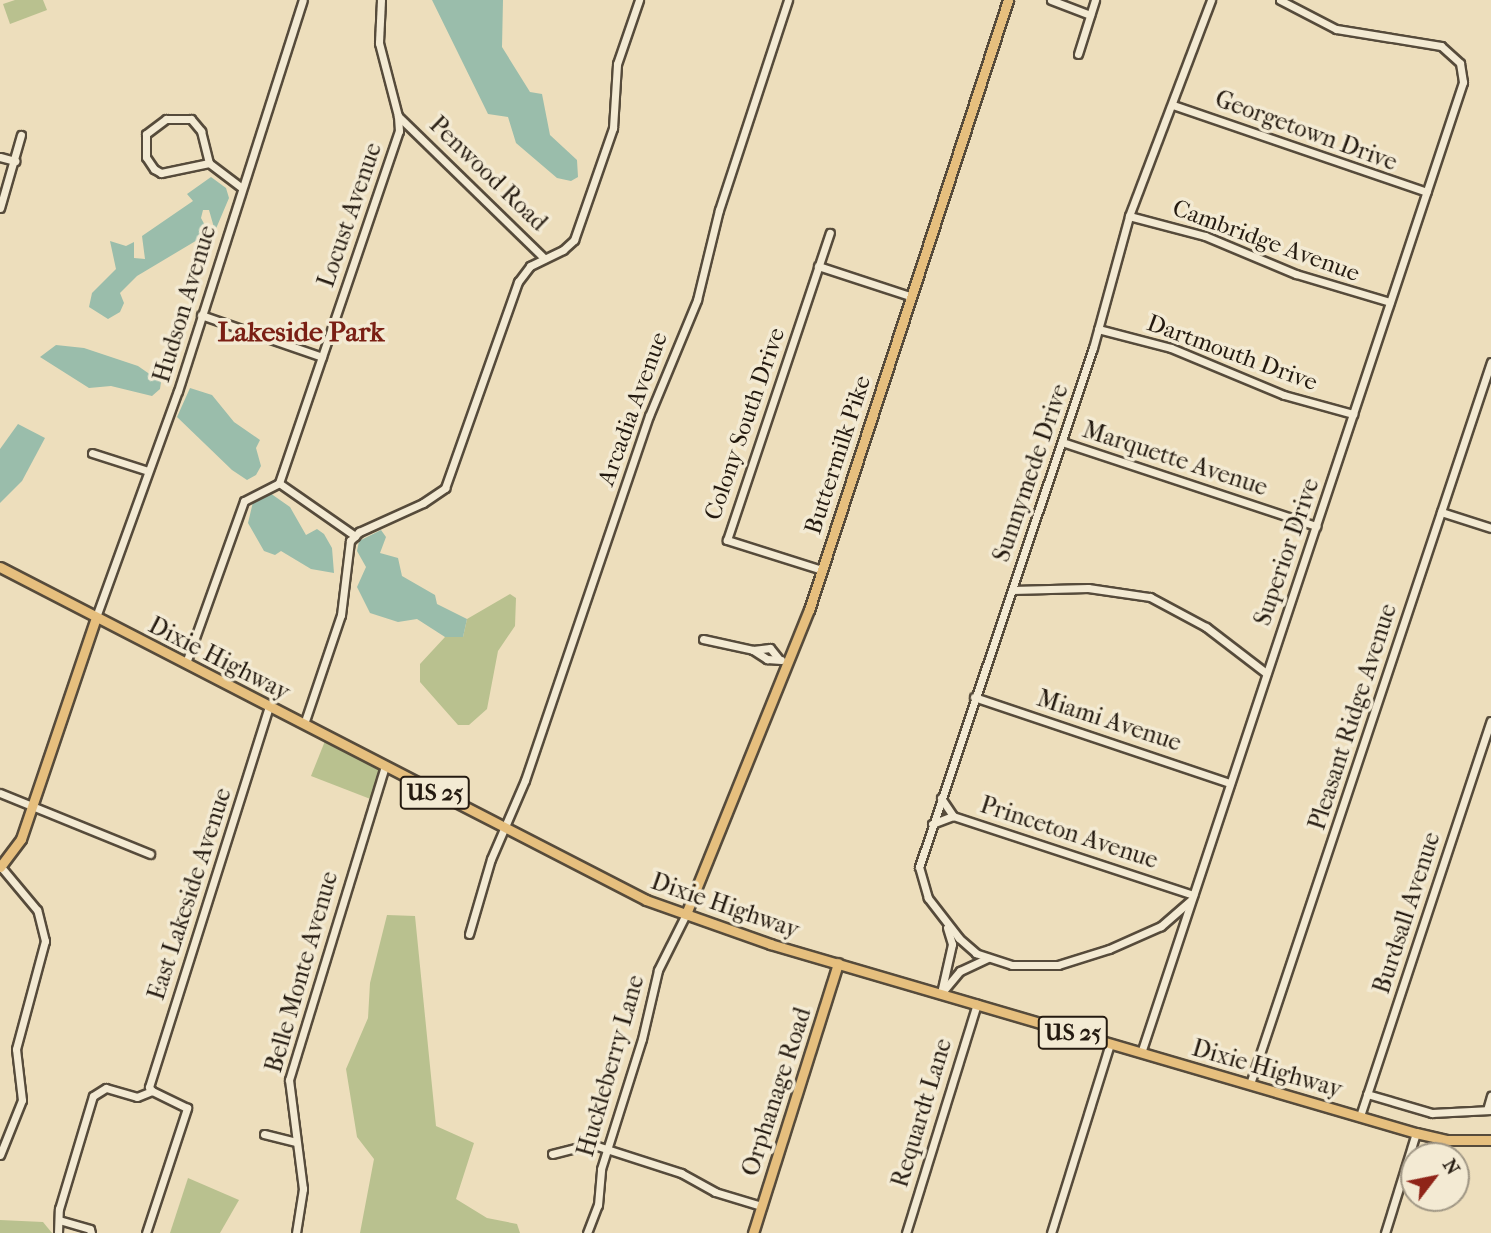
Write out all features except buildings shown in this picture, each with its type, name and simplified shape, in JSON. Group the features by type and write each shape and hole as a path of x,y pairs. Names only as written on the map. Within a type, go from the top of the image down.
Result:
{"main road":[{"name":"Buttermilk Pike","path":"685,914 822,570 1008,0"},
{"name":"Dixie Highway","path":"0,567 630,893 685,914 838,963 1416,1133 1446,1140 1491,1140"},
{"path":"1,867 21,839 34,805 96,617"},
{"name":"Orphanage Road","path":"752,1233 838,963"}],"street":[{"name":"Hudson Avenue","path":"96,617 201,315 303,0"},
{"name":"Penwood Road","path":"381,0 379,43 398,116 544,258"},
{"path":"304,724 341,615 349,549 355,536 423,503 451,480 518,282 530,265 563,250 578,232 613,128 617,64 639,0"},
{"name":"Arcadia Avenue","path":"469,934 491,859 506,830 649,416 697,300 719,210 788,0"},
{"path":"1051,0 1090,15"},
{"path":"1078,54 1095,0"},
{"name":"Sunnymede Drive","path":"1192,898 1161,926 1080,960 1035,967 988,958 968,947 945,924 919,875 932,824 1062,442 1098,329 1129,216 1211,0"},
{"name":"Superior Drive","path":"1141,1053 1464,82 1460,63 1441,46 1336,29 1280,0"},
{"name":"Georgetown Drive","path":"1173,106 1427,192"},
{"name":"Locust Avenue","path":"279,483 399,131 398,116"},
{"path":"208,163 161,173 154,169 146,157 146,134 166,119 191,119 201,131 208,163 242,188"},
{"path":"0,208 21,135"},
{"path":"0,157 15,161"},
{"name":"Cambridge Avenue","path":"1129,216 1205,236 1296,274 1390,302"},
{"name":"Colony South Drive","path":"822,570 727,540 830,233"},
{"path":"818,266 910,296"},
{"path":"201,315 322,357"},
{"name":"Dartmouth Drive","path":"1098,329 1171,348 1284,395 1353,414"},
{"name":"Pleasant Ridge Avenue","path":"1250,1084 1491,362"},
{"name":"Marquette Avenue","path":"1062,442 1316,526"},
{"path":"92,453 148,471"},
{"path":"186,663 244,501 279,483 355,536"},
{"path":"1441,512 1491,528"},
{"path":"1012,590 1088,588 1150,597 1206,627 1266,673"},
{"path":"703,639 754,650 770,648 784,661"},
{"name":"Miami Avenue","path":"974,698 1230,783"},
{"name":"East Lakeside Avenue","path":"152,1091 149,1087 269,707"},
{"name":"Burdsall Avenue","path":"1360,1116 1491,721"},
{"name":"Belle Monte Avenue","path":"296,1233 303,1189 289,1080 295,1051 385,766"},
{"path":"0,793 34,805 54,818 150,854"},
{"name":"Princeton Avenue","path":"941,798 953,816 1192,898"},
{"path":"932,824 953,816"},
{"path":"0,1155 23,1100 16,1049 45,941 37,911 1,867"},
{"name":"Huckleberry Lane","path":"587,1233 608,1148 659,970 685,914"},
{"path":"942,993 952,944 945,924"},
{"path":"942,993 960,971 988,958"},
{"name":"Requardt Lane","path":"906,1233 977,1004"},
{"path":"1051,1233 1110,1044"},
{"path":"58,1233 59,1220 93,1096 106,1088 137,1097 152,1091 187,1108 146,1233"},
{"path":"1367,1094 1432,1113 1489,1110 1491,1096"},
{"path":"1385,1233 1416,1133"},
{"path":"264,1134 296,1142"},
{"path":"552,1154 581,1144 608,1148 761,1206"},
{"path":"59,1220 90,1229 91,1233"}],"shaded area":[{"path":"15,0 43,0 47,10 10,24 3,4"},
{"path":"432,0 503,0 502,47 530,92 542,94 550,135 577,160 578,177 571,181 557,178 516,143 508,117 488,114"},
{"path":"211,177 226,188 229,198 215,231 209,210 203,210 201,218 209,233 137,276 120,293 124,303 120,312 108,319 89,307 92,293 116,269 110,241 126,246 134,242 134,258 145,259 142,236 193,201 187,194"},
{"path":"56,345 84,348 138,366 161,382 160,389 152,396 111,386 89,388 40,357"},
{"path":"190,388 212,395 234,422 260,440 256,448 261,466 256,475 247,480 232,470 177,417"},
{"path":"18,424 45,438 22,481 0,503 0,449"},
{"path":"270,493 290,507 306,535 317,529 324,534 332,548 334,573 311,569 281,551 275,555 264,551 248,523 253,502"},
{"path":"381,530 386,537 380,553 398,558 402,576 435,595 437,604 467,619 463,637 445,637 417,619 398,622 370,613 357,587 366,567 357,551 359,541"},
{"path":"510,594 516,598 515,626 498,651 487,709 469,725 458,725 420,682 420,664 445,637 463,637 467,619"},
{"path":"327,736 385,766 373,800 311,776"},
{"path":"387,915 415,916 436,1126 474,1143 456,1199 487,1218 517,1224 520,1233 360,1233 374,1159 357,1137 346,1069 368,1018 370,983"},
{"path":"188,1178 239,1200 220,1233 170,1233"},
{"path":"0,1220 43,1222 52,1233 0,1233"}],"district":[{"name":"Lakeside Park","path":"301,332"}]}
